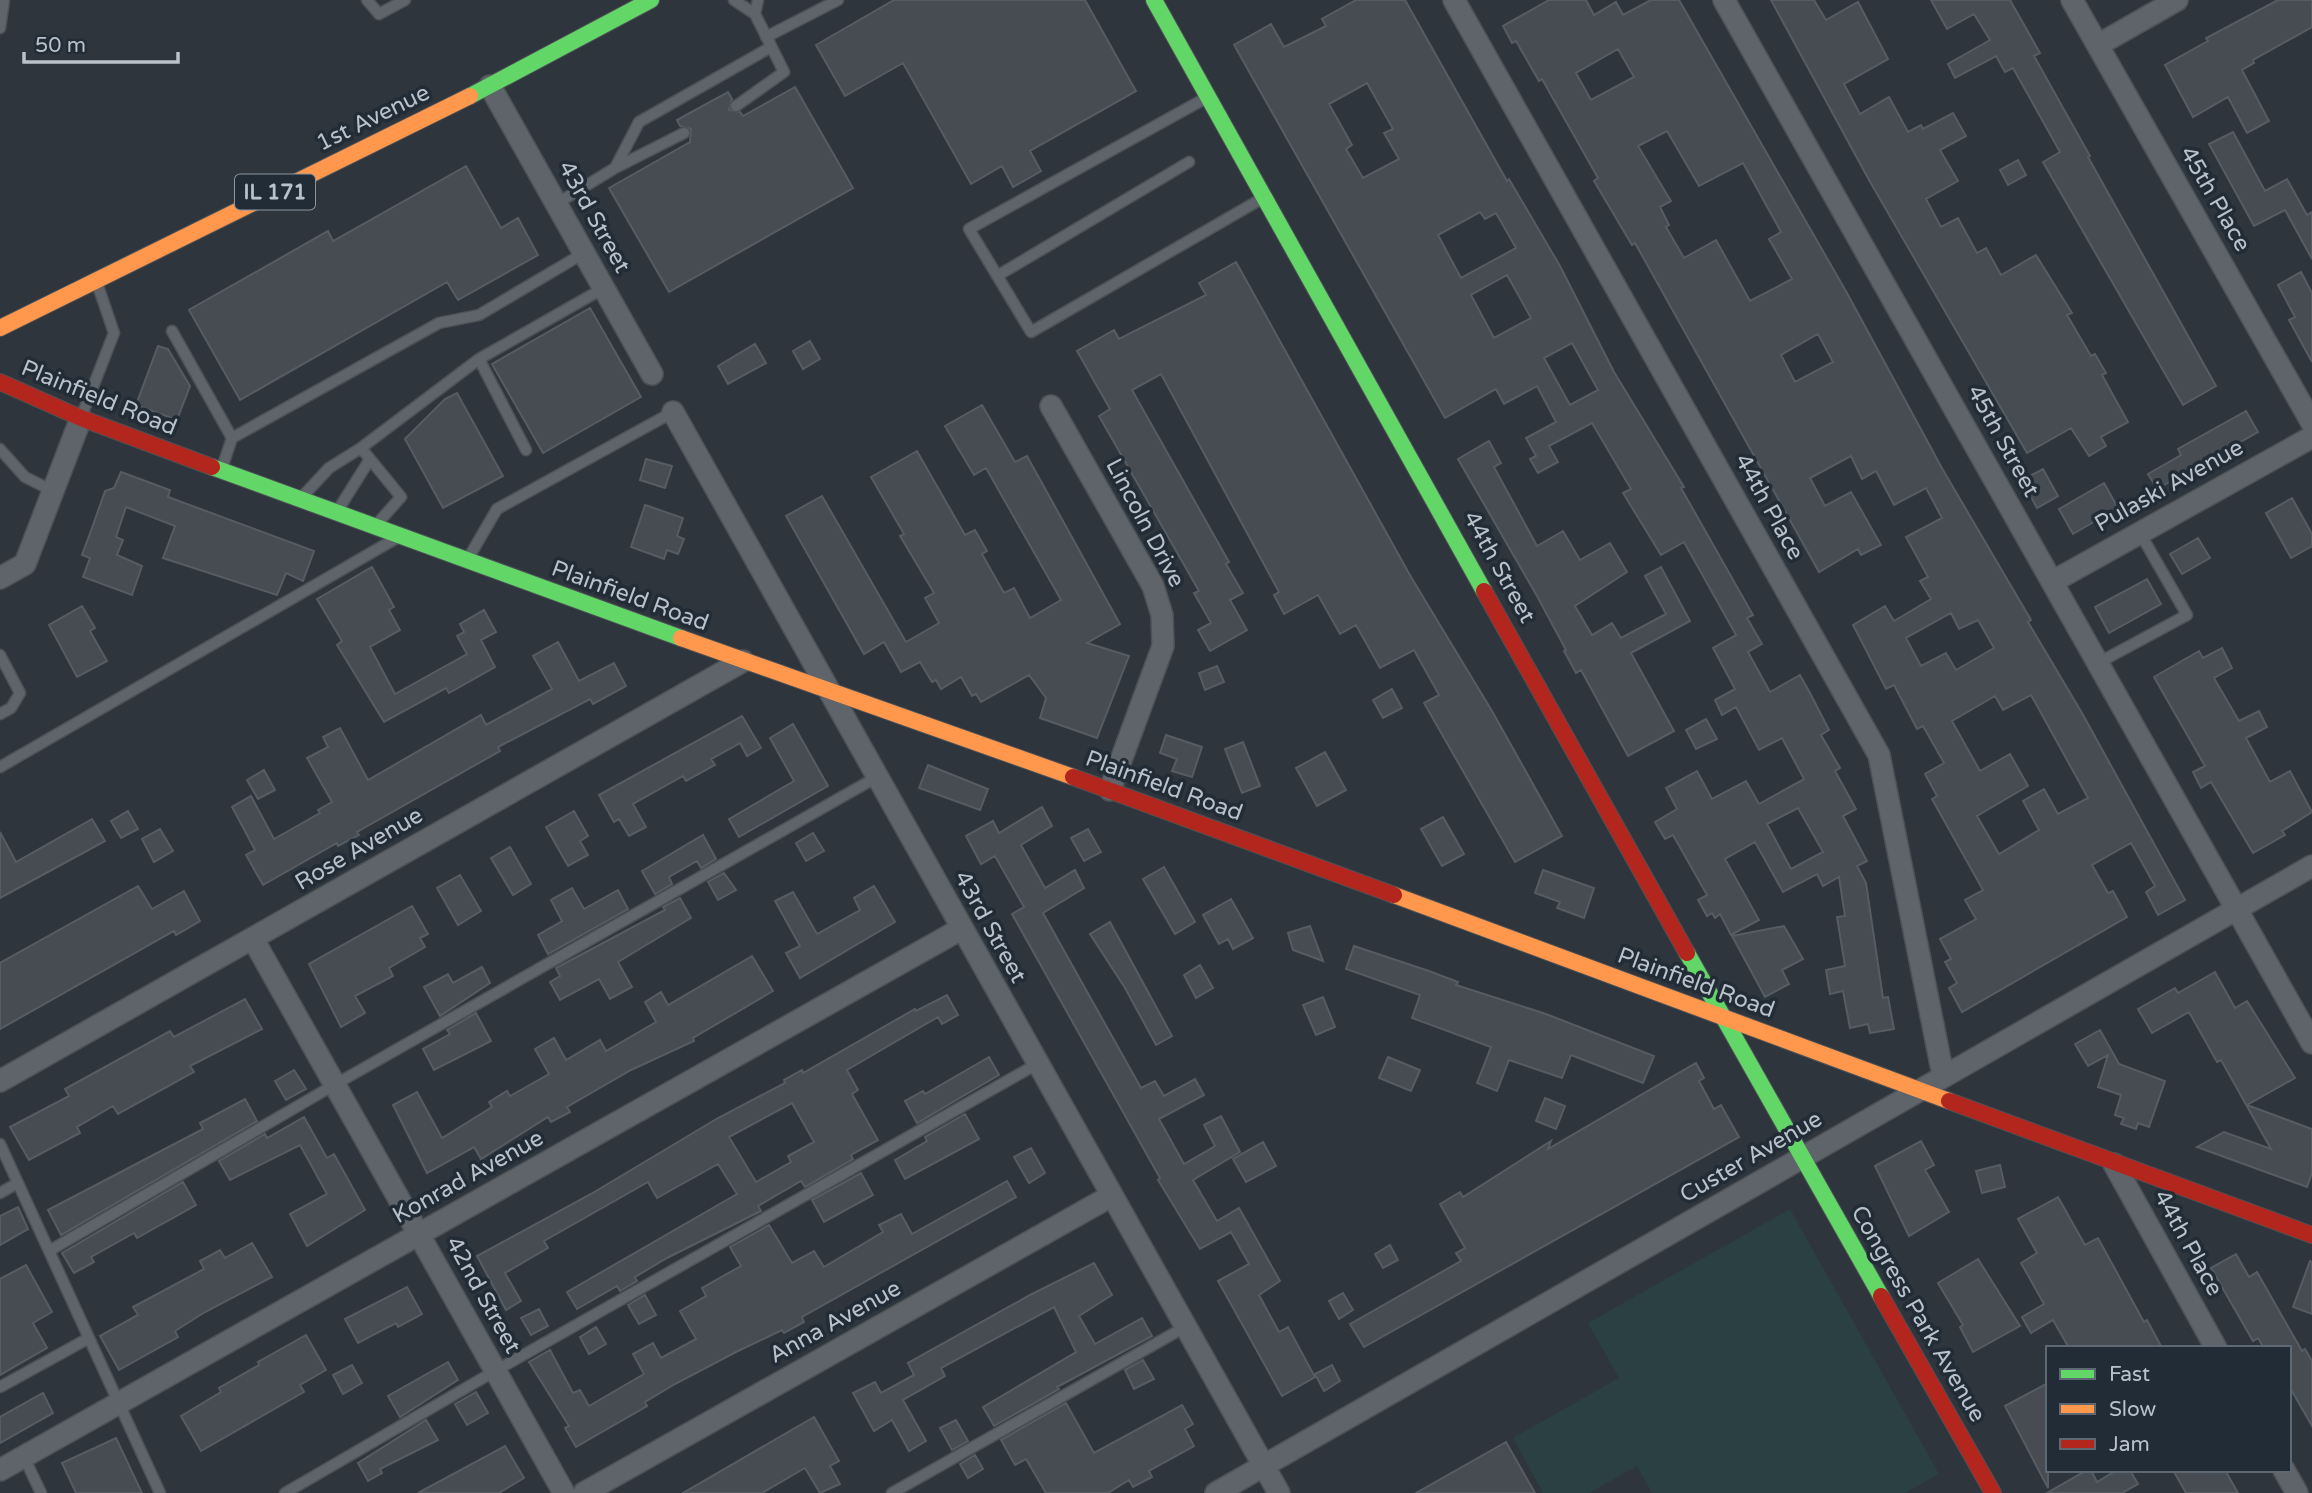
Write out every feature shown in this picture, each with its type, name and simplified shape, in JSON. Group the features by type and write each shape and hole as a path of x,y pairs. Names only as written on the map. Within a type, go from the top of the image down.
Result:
{"street":[{"name":"1st Avenue","path":"0,328 490,86 651,0"},
{"name":"44th Street","path":"1154,0 1802,1158"},
{"name":"44th Place","path":"1454,0 1879,755 1943,1075"},
{"name":"45th Street","path":"1724,0 2312,1043"},
{"name":"45th Place","path":"2072,0 2306,399 2312,423"},
{"path":"2098,45 2177,0"},
{"name":"43rd Street","path":"490,86 652,374"},
{"name":"Plainfield Road","path":"3,388 743,661 1110,790 1919,1089 2114,1164 2312,1235"},
{"name":"Lincoln Drive","path":"1051,406 1153,586 1161,615 1163,646 1110,790"},
{"name":"43rd Street","path":"673,412 1279,1493"},
{"path":"0,578 25,564 81,418"},
{"name":"Pulaski Avenue","path":"2052,582 2312,437"},
{"name":"Rose Avenue","path":"0,1081 743,661"},
{"name":"Custer Avenue","path":"1216,1493 2312,866"},
{"name":"Konrad Avenue","path":"0,1470 961,929"},
{"name":"42nd Street","path":"253,939 564,1493"},
{"name":"Congress Park Avenue","path":"1802,1158 1993,1493"},
{"name":"44th Place","path":"2114,1164 2215,1346"},
{"name":"Anna Avenue","path":"584,1493 1111,1196"},
{"path":"2285,1472 2297,1493"}],"lane":[{"path":"0,28 4,0"},
{"path":"367,0 379,14 405,0"},
{"path":"734,0 755,14 784,72 736,106"},
{"path":"755,14 758,0"},
{"path":"615,168 639,122 838,0"},
{"path":"1209,96 969,229 1031,332 1265,197"},
{"path":"556,204 615,168 684,133"},
{"path":"997,276 1189,162"},
{"path":"221,470 232,438 439,323 479,315 584,253"},
{"path":"81,418 114,333 96,281"},
{"path":"300,499 329,468 479,359 604,288"},
{"path":"172,331 232,438"},
{"path":"479,359 526,450"},
{"path":"468,560 497,509 673,412"},
{"path":"361,447 401,497 375,526"},
{"path":"0,449 25,477 52,491"},
{"path":"337,512 370,459"},
{"path":"2098,663 2187,615 2140,533"},
{"path":"0,767 401,536"},
{"path":"0,655 20,693 11,708 0,714"},
{"path":"49,1251 334,1085 877,777"},
{"path":"285,1493 1037,1064"},
{"path":"0,1144 160,1493"},
{"path":"0,1193 18,1183"},
{"path":"892,1493 1185,1326"},
{"path":"0,1387 89,1338"},
{"path":"24,1457 41,1493"}],"green space":[{"path":"1790,1209 1939,1474 1905,1493 1652,1493 1637,1466 1589,1493 1543,1493 1513,1438 1619,1378 1588,1323"}],"building":[{"path":"894,0 1085,0 1136,91 1030,151 1041,171 1013,187 1002,166 971,184 903,63 845,96 816,45"},
{"path":"1356,0 1405,0 1507,181 1509,179 1560,266 1614,372 1684,487 1681,488 1753,615 1747,618 1762,644 1748,652 1770,692 1800,675 1829,730 1821,735 1840,768 1835,771 1856,809 1843,816 1867,861 1857,866 1866,883 1883,998 1888,997 1894,1029 1870,1033 1868,1024 1850,1028 1843,991 1830,994 1826,970 1845,966 1837,917 1845,916 1839,877 1823,886 1817,874 1783,892 1755,842 1725,859 1759,920 1731,935 1720,914 1715,918 1712,913 1707,916 1698,900 1707,895 1673,835 1665,839 1655,822 1677,809 1666,788 1697,771 1712,799 1746,781 1759,804 1804,779 1782,738 1759,750 1736,707 1722,715 1715,700 1735,689 1713,648 1736,635 1684,542 1661,555 1623,493 1631,489 1592,423 1549,446 1558,462 1538,473 1530,459 1536,456 1526,438 1556,422 1537,386 1504,404 1496,389 1445,418 1234,45 1271,24 1284,47 1326,26 1322,19","holes":["1367,83 1393,129 1384,133 1399,159 1363,178 1346,149 1352,145 1329,104","1480,212 1485,219 1496,213 1516,248 1461,278 1438,235","1507,275 1531,318 1494,338 1471,295","1572,343 1598,390 1570,405 1544,358","1798,808 1823,852 1791,869 1767,824"]},
{"path":"1549,0 1586,0 1594,15 1616,2 1623,15 1651,0 1679,0 1847,293 1943,470 2031,620 2028,622 2082,713 2185,900 2158,915 2146,892 2155,886 2131,843 2092,865 2108,893 2113,891 2127,917 1962,1012 1949,988 1957,983 1945,962 1951,959 1940,939 1976,919 1965,900 1983,890 1932,799 1937,796 1925,774 1944,763 1923,726 1917,729 1894,685 1886,689 1853,625 1885,606 1894,621 1931,599 1920,581 1928,577 1906,537 1942,518 1926,488 1894,505 1876,471 1862,479 1851,456 1810,478 1825,506 1851,492 1881,545 1861,555 1858,549 1819,572 1635,243 1632,245 1594,181 1598,178 1542,79 1539,81 1516,41 1512,43 1503,26","holes":["1618,49 1634,77 1591,100 1576,73","1667,131 1699,186 1743,163 1781,232 1769,239 1792,279 1750,301 1716,240 1684,258 1666,227 1669,225 1660,207 1671,201 1638,146","1818,334 1833,362 1795,382 1781,355","1951,613 1959,629 1978,620 1994,648 1956,670 1946,653 1921,666 1906,638","2031,695 2088,798 2058,814 2044,789 2023,801 2039,830 1999,854 1977,816 2028,786 2010,754 1980,771 1952,721 1995,696 2003,710"]},
{"path":"1771,0 1814,0 1826,20 1858,2 1888,59 1844,84 1860,114 1889,97 1908,132 1921,125 1923,129 1953,113 1966,136 1940,150 1958,181 1926,199 1941,227 1958,218 1977,253 1986,248 2001,275 2036,255 2072,313 2067,315 2091,356 2095,354 2106,373 2102,375 2128,422 2101,437 2106,446 2089,456 2071,428 2027,453 1869,180"},
{"path":"1931,0 2010,0 2040,53 2034,56 2216,386 2183,405 2043,162 2060,152 2013,68 2005,72 1996,56 1955,78 1948,64 1990,40 1974,14 1947,29"},
{"path":"2278,0 2312,0 2312,27 2253,60 2254,63 2242,70 2269,121 2247,133 2228,97 2193,117 2165,65 2208,41 2206,38"},
{"path":"795,87 853,188 669,292 609,188 690,142 691,129 680,126 677,120 728,92 732,99 729,110 740,112 743,116"},
{"path":"2233,132 2265,191 2287,179 2307,215 2312,212 2312,259 2285,210 2254,226 2209,144"},
{"path":"2018,160 2026,175 2008,185 2000,170"},
{"path":"466,166 501,228 518,218 538,255 458,300 447,282 240,400 189,310 328,231 333,241"},
{"path":"1236,262 1411,577 1492,711 1562,836 1515,862 1424,703 1439,695 1414,650 1380,668 1356,625 1340,634 1318,595 1284,614 1274,595 1279,592 1161,374 1132,390 1229,562 1226,564 1243,593 1230,600 1247,630 1210,651 1198,630 1211,623 1194,593 1199,591 1099,416 1110,409 1077,351 1114,330 1119,339 1206,295 1199,283"},
{"path":"2301,272 2312,293 2312,362 2289,320 2295,317 2278,285"},
{"path":"590,308 641,397 543,453 492,364"},
{"path":"810,341 820,359 803,369 793,351"},
{"path":"755,344 766,363 728,384 718,366"},
{"path":"158,346 168,349 190,386 177,420 136,405"},
{"path":"457,393 503,476 443,508 405,439 445,399"},
{"path":"982,405 1015,462 1027,456 1120,624 1087,643 1129,656 1097,738 1040,718 1046,698 1029,675 981,702 976,694 972,696 961,677 941,689 936,680 932,682 920,662 901,672 884,642 864,654 786,516 822,496 906,642 939,623 925,598 934,593 900,536 904,534 871,477 917,451 965,535 975,530 987,551 982,554 1004,593 1014,588 1030,618 1061,600 986,468 974,475 945,426"},
{"path":"2246,411 2258,432 2157,489 2148,474 2181,455 2178,449"},
{"path":"1489,441 1501,463 1494,467 1537,546 1563,531 1580,560 1610,543 1627,572 1575,606 1592,635 1612,623 1621,638 1666,614 1645,576 1661,567 1690,621 1631,653 1674,731 1628,756 1581,670 1576,673 1537,596 1458,459"},
{"path":"646,459 672,466 665,488 640,480"},
{"path":"2043,469 2058,496 2037,508 2022,480"},
{"path":"121,472 170,490 168,497 314,551 303,581 286,573 277,595 163,558 175,526 126,507 116,537 123,540 117,555 142,566 132,595 83,577 90,558 82,555 105,491 114,488"},
{"path":"2104,483 2118,508 2073,534 2059,509"},
{"path":"2292,498 2312,534 2312,546 2291,558 2266,513"},
{"path":"645,505 683,518 677,536 684,539 678,554 667,550 664,559 631,547"},
{"path":"2198,538 2210,558 2182,574 2170,554"},
{"path":"372,567 394,607 389,610 400,630 370,647 395,694 467,654 457,636 464,632 460,624 484,610 496,632 481,640 495,667 449,693 446,688 384,722 337,645 342,641 317,599"},
{"path":"2147,579 2161,604 2109,633 2095,607"},
{"path":"82,606 95,628 90,631 107,661 77,677 49,625"},
{"path":"558,642 579,681 614,663 626,686 593,704 590,699 498,747 500,751 357,832 359,835 338,846 337,843 263,885 246,855 255,850 232,807 251,796 274,839 320,813 318,810 332,802 307,758 328,747 323,737 340,728 368,780 481,715 486,725 552,689 533,656"},
{"path":"2222,648 2232,668 2214,678 2239,721 2259,711 2267,727 2246,738 2270,782 2290,771 2312,812 2282,831 2285,835 2253,853 2211,782 2201,788 2193,772 2205,766 2154,677 2199,651 2203,658"},
{"path":"1217,666 1224,682 1205,690 1199,673"},
{"path":"1392,689 1402,708 1383,718 1373,700"},
{"path":"742,716 761,748 747,756 740,743 711,759 715,765 686,781 683,776 633,804 646,827 629,836 619,819 614,822 599,795"},
{"path":"1706,719 1717,739 1696,749 1686,730"},
{"path":"793,724 828,786 739,837 729,819 794,781 770,738"},
{"path":"1166,735 1202,747 1192,777 1172,771 1177,759 1160,753"},
{"path":"1243,742 1260,786 1242,793 1225,749"},
{"path":"1325,752 1346,790 1317,806 1296,768"},
{"path":"928,765 988,789 980,810 919,788"},
{"path":"264,770 275,790 258,799 247,780"},
{"path":"1042,807 1052,826 1021,845 1045,888 1075,870 1084,888 1043,913 1141,1088 1155,1081 1164,1096 1195,1079 1204,1095 1159,1119 1184,1164 1215,1146 1204,1125 1221,1116 1240,1152 1193,1180 1217,1221 1239,1208 1280,1281 1259,1295 1279,1332 1288,1327 1315,1377 1282,1396 1218,1281 1249,1264 1231,1232 1200,1249 1158,1180 1160,1178 1012,914 1024,907 995,856 981,864 966,836 993,821 999,833"},
{"path":"128,811 138,829 121,838 111,821"},
{"path":"574,811 588,836 580,841 588,855 568,866 546,827"},
{"path":"1443,817 1464,854 1442,866 1421,829"},
{"path":"92,819 105,841 0,898 0,832 16,862"},
{"path":"160,829 173,851 154,862 142,839"},
{"path":"1088,829 1101,852 1084,861 1071,838"},
{"path":"813,833 824,851 806,861 796,843"},
{"path":"703,835 716,859 701,868 697,861 669,877 672,884 655,894 642,871"},
{"path":"510,847 531,884 513,895 491,858"},
{"path":"1164,867 1195,922 1175,934 1143,879"},
{"path":"1543,870 1594,888 1584,918 1557,908 1560,902 1535,893"},
{"path":"724,873 736,890 718,900 708,882"},
{"path":"460,875 481,911 458,925 437,888"},
{"path":"138,886 152,909 184,891 200,921 176,935 174,931 0,1029 0,963"},
{"path":"874,886 895,922 800,978 786,953 800,946 775,901 793,892 817,934 860,910 854,898"},
{"path":"572,888 584,909 618,890 628,909 548,954 538,935 562,921 551,900"},
{"path":"680,898 691,918 618,962 632,987 610,999 599,979 560,1000 550,982 560,976 556,968 665,910 663,907"},
{"path":"1231,899 1253,938 1233,949 1228,939 1219,944 1203,915"},
{"path":"412,906 428,934 420,938 425,947 389,968 393,976 355,996 365,1013 341,1027 309,964"},
{"path":"1110,922 1172,1036 1156,1045 1125,988 1090,934"},
{"path":"1310,926 1323,961 1293,950 1288,933"},
{"path":"1784,926 1803,959 1782,970 1789,984 1765,997 1732,936"},
{"path":"1354,946 1429,971 1458,982 1456,985 1546,1014 1654,1056 1643,1083 1571,1055 1562,1078 1509,1060 1497,1091 1477,1083 1491,1047 1412,1018 1420,995 1346,969"},
{"path":"752,956 773,991 693,1038 694,1041 631,1070 567,1107 570,1112 551,1122 548,1117 481,1159 474,1147 427,1173 393,1105 417,1092 442,1138 492,1107 489,1102 507,1091 510,1096 549,1074 535,1049 554,1038 566,1060 600,1040 606,1051 656,1022 645,1002 661,992 668,1005"},
{"path":"1200,965 1213,988 1196,998 1184,975"},
{"path":"482,967 490,983 440,1016 424,987 448,974 453,983"},
{"path":"2215,972 2235,1008 2247,1001 2295,1078 2247,1105 2312,1129 2312,1173 2307,1187 2197,1147 2224,1132 2271,1149 2221,1060 2217,1062 2189,1012 2152,1033 2138,1009 2175,988 2178,993"},
{"path":"947,995 958,1015 942,1024 938,1017 847,1070 858,1090 852,1094 878,1140 851,1155 853,1159 805,1187 801,1181 758,1206 761,1211 667,1258 635,1277 637,1281 620,1291 617,1286 577,1309 567,1292 737,1194 718,1164 657,1198 648,1182 544,1241 548,1248 505,1273 521,1301 506,1310 477,1256 591,1194 718,1118 785,1083 784,1080 802,1070 803,1073 915,1009 916,1011","holes":["792,1103 814,1142 788,1156 791,1162 756,1182 729,1137"]},
{"path":"1323,997 1335,1027 1316,1035 1303,1005"},
{"path":"245,999 262,1029 190,1066 194,1072 118,1114 113,1106 77,1127 80,1133 29,1160 10,1127 69,1096 65,1089 170,1031 174,1037"},
{"path":"476,1013 491,1041 434,1070 423,1049 450,1034 447,1030"},
{"path":"2100,1030 2119,1064 2165,1081 2149,1127 2138,1123 2136,1129 2121,1124 2124,1118 2115,1115 2121,1095 2098,1087 2108,1055 2088,1066 2075,1044"},
{"path":"989,1057 999,1075 917,1123 905,1101 923,1091 925,1094"},
{"path":"1388,1057 1420,1070 1411,1091 1379,1078"},
{"path":"1696,1063 1704,1078 1699,1081 1714,1109 1721,1105 1739,1137 1364,1347 1350,1324 1461,1261 1456,1253 1465,1248 1440,1204 1460,1192 1463,1197 1551,1141 1548,1149"},
{"path":"294,1070 306,1089 286,1100 275,1081"},
{"path":"1545,1098 1565,1106 1556,1129 1536,1121"},
{"path":"245,1099 257,1121 61,1235 48,1210 203,1129 200,1123"},
{"path":"965,1114 979,1139 905,1179 895,1160 927,1141 925,1137"},
{"path":"304,1117 327,1158 334,1154 365,1210 307,1246 290,1214 327,1194 300,1145 230,1180 219,1161 265,1134 267,1138"},
{"path":"1921,1141 1934,1165 1925,1170 1949,1212 1909,1236 1875,1166"},
{"path":"1263,1142 1276,1166 1246,1182 1233,1159"},
{"path":"1031,1148 1045,1173 1029,1183 1014,1157"},
{"path":"2000,1165 2005,1187 1982,1193 1976,1171"},
{"path":"861,1173 873,1195 824,1222 812,1200"},
{"path":"1007,1181 1016,1197 802,1317 804,1322 784,1333 782,1330 675,1384 645,1402 647,1406 576,1447 565,1428 569,1426 529,1362 550,1350 573,1393 580,1390 589,1406 644,1374 633,1354 653,1343 661,1358 696,1339 680,1311 706,1296 702,1288 741,1266 730,1247 769,1225 792,1263 814,1251 824,1267 883,1232 879,1225 901,1214 912,1234"},
{"path":"183,1182 196,1205 137,1238 134,1233 91,1257 94,1262 74,1273 62,1253"},
{"path":"2058,1197 2085,1245 2098,1238 2144,1322 2147,1320 2161,1346 2068,1346 2053,1320 2031,1333 2022,1317 2044,1304 2021,1263 2037,1253 2018,1219"},
{"path":"18,1207 28,1229 0,1245 0,1216"},
{"path":"252,1243 272,1277 205,1312 175,1331 178,1337 119,1370 100,1336 138,1315 133,1307 204,1269 200,1261 220,1250 225,1258"},
{"path":"1390,1245 1398,1260 1383,1268 1375,1254"},
{"path":"2236,1254 2249,1277 2257,1272 2302,1351 2305,1349 2312,1361 2312,1426 2291,1389 2291,1346 2263,1346 2258,1338 2253,1341 2211,1268"},
{"path":"1978,1259 2020,1326 1973,1352 1960,1327 1963,1325 1938,1283"},
{"path":"2310,1261 2312,1262 2312,1314 2293,1307"},
{"path":"1094,1263 1112,1295 1079,1316 1095,1344 1142,1318 1152,1336 1057,1387 1059,1389 994,1426 983,1407 1076,1352 1054,1307 941,1368 945,1376 903,1400 926,1441 909,1451 892,1420 874,1431 853,1393 875,1382 881,1393 914,1375 908,1363 1030,1295"},
{"path":"26,1265 52,1312 33,1323 47,1348 0,1375 0,1279"},
{"path":"407,1287 422,1314 398,1327 396,1323 358,1343 345,1319"},
{"path":"1343,1293 1353,1310 1339,1319 1329,1301"},
{"path":"645,1295 656,1315 639,1324 628,1305"},
{"path":"539,1309 548,1326 531,1335 521,1318"},
{"path":"596,1327 606,1344 589,1354 580,1337"},
{"path":"306,1335 326,1370 300,1385 304,1392 201,1451 181,1416 221,1392 219,1388 259,1365 258,1362"},
{"path":"1143,1360 1154,1379 1134,1389 1125,1370"},
{"path":"448,1362 458,1380 400,1417 388,1396"},
{"path":"352,1365 362,1383 343,1394 333,1375"},
{"path":"1332,1365 1340,1381 1324,1391 1315,1374"},
{"path":"2046,1384 2048,1488 2005,1406"},
{"path":"476,1392 488,1413 467,1425 455,1404"},
{"path":"43,1393 53,1413 0,1443 0,1417"},
{"path":"1066,1403 1094,1453 1182,1405 1193,1424 1185,1429 1194,1446 1149,1471 1152,1477 1133,1487 1129,1480 1108,1493 1046,1493 1026,1459 1015,1465 1001,1440"},
{"path":"814,1417 839,1461 830,1466 840,1484 820,1493 805,1468 762,1493 683,1493"},
{"path":"426,1420 438,1440 380,1469 382,1473 368,1481 358,1463"},
{"path":"956,1420 968,1441 952,1450 940,1428"},
{"path":"116,1438 142,1493 76,1493 62,1463"},
{"path":"1506,1442 1535,1493 1416,1493"},
{"path":"505,1446 524,1478 499,1493 418,1493"},
{"path":"975,1455 983,1469 968,1478 960,1464"},
{"path":"2084,1472 2092,1472 2097,1482 2114,1472 2131,1472 2138,1484 2122,1493 2047,1493"},
{"path":"2174,1472 2226,1472 2238,1493 2186,1493"}],"traffic: fast":[{"path":"470,96 651,0"},
{"path":"1154,0 1484,591"},
{"path":"212,467 681,638"},
{"path":"1687,953 1881,1296"}],"traffic: slow":[{"path":"0,328 470,96"},
{"path":"681,638 1073,777"},
{"path":"1394,895 1949,1101"}],"traffic: jam":[{"path":"0,382 81,418 212,467"},
{"path":"1484,591 1687,953"},
{"path":"1073,777 1394,895"},
{"path":"1949,1101 2312,1235"},
{"path":"1881,1296 1993,1493"}]}
